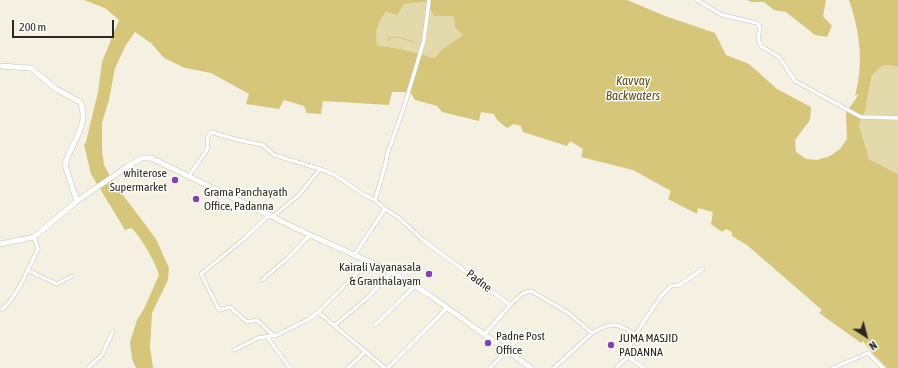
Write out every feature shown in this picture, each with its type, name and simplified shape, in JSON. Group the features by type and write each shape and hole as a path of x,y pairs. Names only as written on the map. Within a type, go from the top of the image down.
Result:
{"main road":[{"path":"0,66 31,68 56,89 80,102 84,117 82,126 65,165 76,201"},
{"path":"0,244 34,237 76,201 128,166 142,158 151,158 310,235 356,254 369,262 392,272 485,334 531,368"}],"street":[{"path":"375,200 388,152 404,107 424,40 429,0"},
{"path":"697,0 722,15 758,23 760,27 758,39 761,46 779,58 795,81 861,117 898,118"},
{"name":"Padne","path":"188,177 207,150 208,136 211,132 238,140 263,145 274,155 320,169 336,176 356,190 375,200 385,209 398,217 423,240 510,304"},
{"path":"274,336 257,320 247,322 230,307 219,310 201,274 270,216 298,196 320,169"},
{"path":"356,254 385,209"},
{"path":"262,280 288,258 310,235"},
{"path":"0,310 7,305 38,249 34,237"},
{"path":"234,350 258,338 274,336 297,325 318,312 369,262"},
{"path":"616,368 628,357 628,350 635,335 666,291 671,286 678,285 703,269"},
{"path":"27,270 57,284 72,276"},
{"path":"335,325 366,299 392,272"},
{"path":"375,325 414,286"},
{"path":"485,334 510,304 524,293 531,292 567,312 592,333"},
{"path":"318,312 386,368 447,308"},
{"path":"554,368 592,333 604,326 612,324 624,326 635,335"},
{"path":"490,368 526,331"},
{"path":"88,368 102,355 113,332"},
{"path":"267,337 290,368"},
{"path":"348,368 365,352"},
{"path":"833,368 868,353 883,368"},
{"path":"628,357 644,368"}],"shaded area":[{"path":"427,2 434,16 454,16 455,28 463,35 442,49 435,58 401,49 377,45 376,38 378,24 385,13 397,6"},
{"path":"883,65 898,66 898,174 869,159 859,125 865,111 872,75"}],"water":[{"name":"Kavvay Backwaters","path":"84,0 627,0 665,16 715,33 726,55 749,64 777,89 811,107 810,120 795,140 796,152 806,159 817,160 830,156 840,149 847,139 846,113 859,94 855,96 858,84 860,48 856,24 849,0 898,0 898,66 883,65 872,75 865,111 859,125 869,159 898,174 898,368 887,368 863,341 861,343 819,313 822,310 747,245 732,236 732,232 726,229 722,232 711,224 713,212 698,208 697,214 668,199 671,191 633,170 581,157 583,149 570,141 567,146 523,132 521,126 514,124 507,128 497,120 494,114 481,112 479,121 442,112 437,106 415,100 410,92 392,92 389,105 323,101 321,114 307,113 304,106 284,100 279,109 246,104 249,94 211,73 185,68 164,58 151,43 135,32 126,45 115,68 109,100 102,123 102,150 104,165 113,182 156,239 169,268 168,280 152,313 150,347 153,368 136,368 132,359 130,342 137,320 144,309 159,275 143,242 131,228 125,230 91,174 84,145 98,92 102,62 119,20 105,8","holes":["427,2 434,16 454,16 455,28 463,35 442,49 435,58 401,49 377,45 377,27 386,12 397,15 404,4"]},
{"path":"747,0 826,0 823,16 832,26 827,37 815,35 786,12 774,10 764,2 752,2"}],"waterway":[{"path":"390,42 388,38 398,37 414,42"}],"place":[{"name":"whiterose Supermarket","path":"175,180"},
{"name":"Grama Panchayath Office, Padanna","path":"196,199"},
{"name":"Kairali Vayanasala & Granthalayam","path":"429,274"},
{"name":"Padne Post Office","path":"488,343"},
{"name":"JUMA MASJID PADANNA","path":"611,345"}]}
